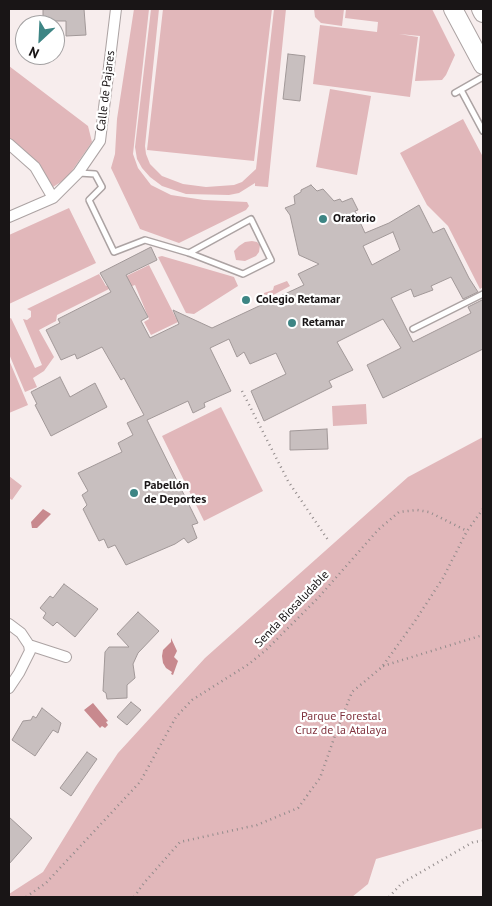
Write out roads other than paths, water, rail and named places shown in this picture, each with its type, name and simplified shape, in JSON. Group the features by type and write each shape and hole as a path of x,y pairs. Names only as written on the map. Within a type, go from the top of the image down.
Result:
{"highway":[{"path":"454,9 483,65"},
{"path":"481,9 483,13"}],"street":[{"name":"Calle de Pajares","path":"9,217 53,198 78,173 100,141 116,9"},
{"path":"9,144 34,167 53,198"},
{"path":"9,624 21,633 30,645 66,657"},
{"path":"9,688 27,658 30,645"}],"lane":[{"path":"455,93 483,77"},
{"path":"461,90 483,131"},
{"path":"78,173 95,174 102,187 89,200 114,252 145,240 189,253 243,274 271,260 251,219 189,253"},
{"path":"413,329 483,294"}],"place":[{"name":"Oratorio","path":"323,219"},
{"name":"Colegio Retamar","path":"246,300"},
{"name":"Retamar","path":"292,323"},
{"name":"Pabellón de Deportes","path":"134,493"}],"park label":[{"name":"Parque Forestal Cruz de la Atalaya","path":"341,724"}]}
